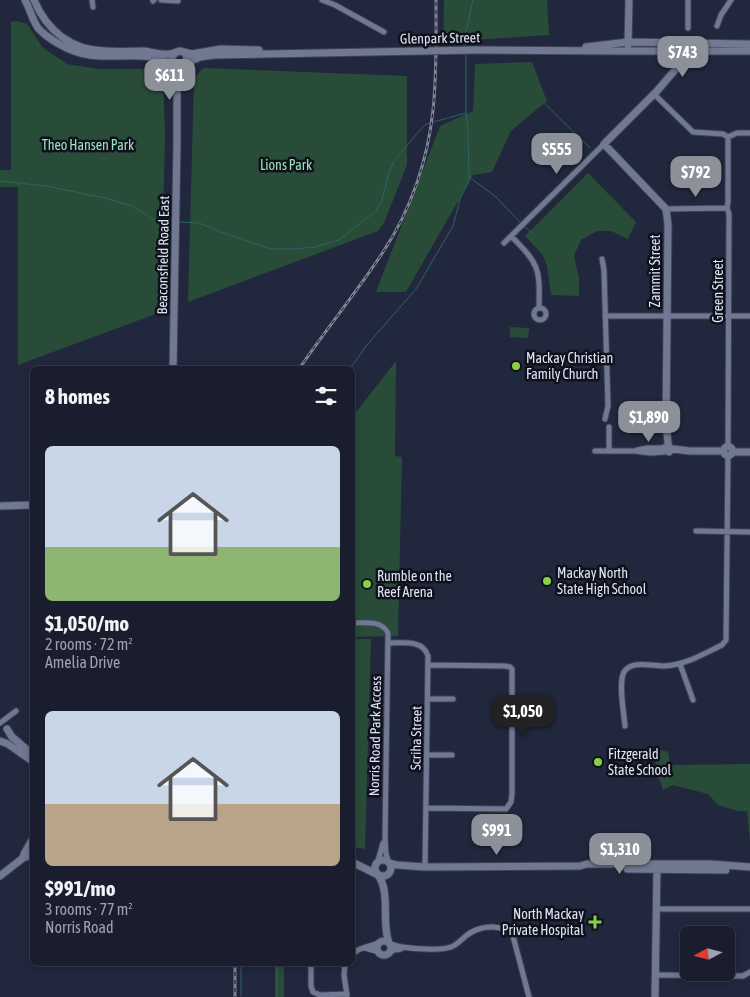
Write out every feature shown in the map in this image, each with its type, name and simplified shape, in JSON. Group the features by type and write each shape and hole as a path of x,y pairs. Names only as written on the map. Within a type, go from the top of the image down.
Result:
{"street":[{"path":"25,0 40,30 50,39 75,52 95,56 150,57 181,67 186,64 188,57 180,50 166,55 144,51"},
{"path":"34,0 50,28 59,36 70,43 94,50 166,51 178,47 194,50 221,49"},
{"path":"92,0 94,7"},
{"path":"161,0 178,1"},
{"path":"322,0 335,3 384,32"},
{"path":"628,51 629,0"},
{"path":"688,0 688,28"},
{"path":"717,26 720,16 731,0"},
{"name":"Glenpark Street","path":"571,50 628,42 750,51"},
{"name":"Glenpark Street","path":"186,64 194,59 210,55 476,50 669,51 685,47 750,44"},
{"path":"656,92 678,66 685,47"},
{"path":"504,243 678,72 685,61 685,47"},
{"name":"Glenpark Street","path":"184,52 193,54 221,49 309,52"},
{"path":"669,51 674,54 677,60 669,76"},
{"path":"174,52 172,57 174,64"},
{"name":"Beaconsfield Road East","path":"174,64 177,82 178,143"},
{"name":"Beaconsfield Road East","path":"173,366 178,143 182,81 186,64"},
{"path":"656,92 693,132 722,134 728,137 737,133 750,133"},
{"name":"Green Street","path":"680,664 722,645 726,640 729,315 728,137"},
{"path":"604,144 666,209 727,208"},
{"name":"Zammit Street","path":"666,209 668,224 666,424 664,434 666,450"},
{"path":"511,236 530,255 537,266 540,277 540,307"},
{"path":"602,258 604,269 608,406 605,419"},
{"path":"605,316 750,316"},
{"path":"609,427 609,451"},
{"path":"595,451 634,451 647,448 666,450 675,454 690,451 750,452"},
{"path":"0,506 30,505"},
{"path":"696,531 750,532"},
{"name":"Norris Road Park Access","path":"355,623 379,624 386,630 388,635 385,838 386,854 389,863"},
{"name":"Scriha Street","path":"388,642 414,643 421,646 427,653 425,867"},
{"path":"625,726 622,678 628,668 638,665 662,666 680,664 694,700"},
{"path":"426,808 506,809 511,802 512,794 512,669 505,666 428,665"},
{"path":"428,699 453,699"},
{"path":"0,741 6,737 7,729 9,719 14,712 0,723 7,729 12,737 30,752"},
{"path":"0,741 8,744 30,760"},
{"path":"427,755 452,755"},
{"name":"Norris Road Park Access","path":"378,862 385,838"},
{"path":"24,858 24,854 30,844"},
{"path":"0,876 30,851"},
{"path":"355,863 368,864 384,860 389,863 414,867 750,868"},
{"path":"378,862 374,868 381,880 384,894 384,922 391,948 384,956"},
{"path":"384,894 391,867 389,863"},
{"path":"355,864 383,877 414,867"},
{"path":"655,997 657,867"},
{"path":"657,909 750,910"},
{"path":"384,922 376,947 384,956"},
{"path":"384,956 397,949 448,948 479,929 499,927 508,930 513,936 529,997"},
{"path":"355,953 384,940 394,946 414,948"},
{"path":"365,948 384,956"},
{"path":"311,966 311,986 313,992 347,995 344,975 346,966"},
{"path":"656,975 743,976 750,972"}],"green space":[{"path":"444,0 547,0 549,35 443,42"},
{"name":"Theo Hansen Park","path":"16,21 27,24 43,48 67,64 100,69 152,69 163,77 165,136 161,312 18,365 18,187 0,187 0,170 11,170 11,22"},
{"path":"532,62 547,101 511,131 492,172 473,175 406,292 376,292 440,126 473,111 475,64"},
{"name":"Lions Park","path":"203,68 407,76 407,165 384,223 378,231 188,302 194,79"},
{"path":"588,173 636,222 628,239 611,231 597,231 581,240 574,256 579,278 579,296 551,295 547,266 542,254 525,236"},
{"path":"510,327 529,328 528,338 510,337"},
{"path":"396,361 395,456 402,457 398,636 355,637 355,413"},
{"path":"355,639 371,639 365,849 355,847"},
{"path":"654,748 668,752 670,765 750,764 750,842 747,811 738,811 718,805 708,794 673,785 663,790 658,776"},
{"path":"275,966 284,966 284,997 275,997"}],"waterway":[{"path":"465,48 465,36 473,0"},
{"path":"352,366 366,346 416,289 453,226 460,199 469,181 466,54"},
{"path":"545,104 590,148"},
{"path":"178,222 199,223 271,249 315,247 339,240 376,211 382,200 394,161 421,129 426,124 466,113"},
{"path":"469,177 496,197 522,224"},
{"path":"0,181 46,186 105,198 132,206 156,221 172,222"},
{"path":"525,227 532,233"},
{"path":"241,966 241,996"},
{"path":"277,966 277,997"}],"railway":[{"path":"301,366 383,252 402,219 417,184 427,147 433,110 436,69 436,0"},
{"path":"235,966 235,997"}],"place":[{"name":"Mackay Christian Family Church","path":"516,366"},
{"name":"Mackay North State High School","path":"547,581"},
{"name":"Rumble on the Reef Arena","path":"367,584"},
{"name":"Fitzgerald State School","path":"598,762"},
{"name":"North Mackay Private Hospital","path":"595,922"}]}
